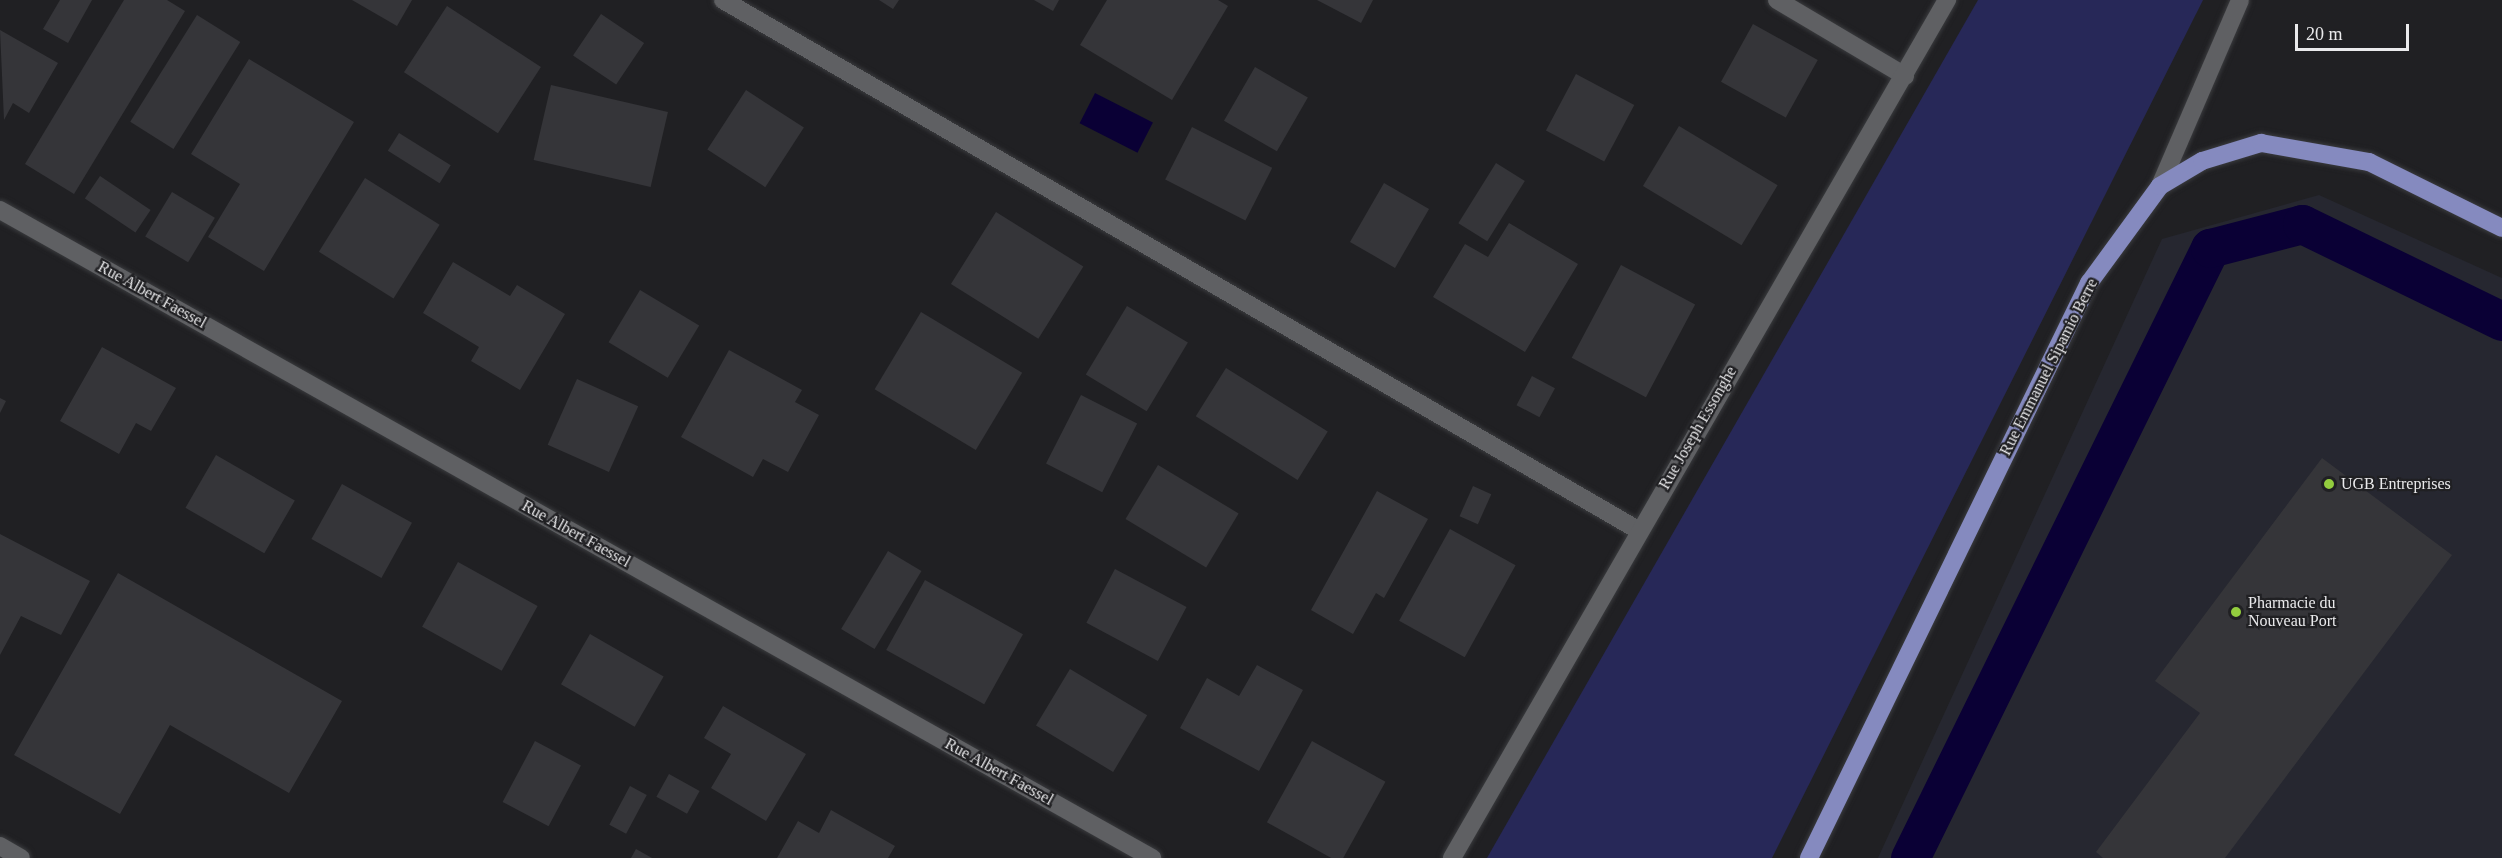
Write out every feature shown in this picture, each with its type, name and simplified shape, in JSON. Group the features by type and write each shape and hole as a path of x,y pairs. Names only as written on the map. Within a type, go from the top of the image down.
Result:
{"main road":[{"name":"Rue Emmanuel Sipamio Berre","path":"1809,858 2089,283 2160,186 2202,161 2261,143 2369,162 2502,228"}],"street":[{"path":"723,0 1638,530"},
{"path":"1777,0 1905,76"},
{"name":"Rue Joseph Essonghe","path":"1452,858 1638,530 1905,76 1947,0"},
{"path":"2160,186 2240,0"},
{"name":"Rue Albert Faessel","path":"0,210 1152,858"},
{"path":"0,846 21,858"}],"shaded area":[{"path":"1978,0 2203,0 1772,858 1487,858"},
{"path":"1095,93 1153,123 1137,153 1080,123"},
{"path":"2319,195 2502,278 2502,858 1878,858 2162,239"}],"building":[{"path":"60,0 92,0 68,43 43,29"},
{"path":"124,0 167,0 185,11 74,194 25,164"},
{"path":"352,0 412,0 397,26"},
{"path":"879,0 899,0 893,9"},
{"path":"1034,0 1059,0 1053,11"},
{"path":"1107,0 1218,0 1228,6 1172,100 1080,45"},
{"path":"1317,0 1373,0 1361,23"},
{"path":"447,6 541,67 498,133 404,72"},
{"path":"601,14 644,43 616,85 573,55"},
{"path":"197,15 240,42 173,149 130,122"},
{"path":"1753,24 1818,60 1786,118 1721,82"},
{"path":"0,30 58,63 29,113 13,103 4,120"},
{"path":"249,59 354,122 264,271 208,237 240,184 191,154"},
{"path":"1255,67 1308,98 1277,151 1224,121"},
{"path":"1576,74 1634,105 1604,161 1546,131"},
{"path":"551,85 668,112 651,187 534,160"},
{"path":"746,90 804,128 765,187 707,150"},
{"path":"1679,126 1778,185 1742,245 1643,186"},
{"path":"1192,127 1272,168 1245,220 1165,180"},
{"path":"399,133 451,165 440,183 388,151"},
{"path":"1496,163 1525,181 1487,241 1458,223"},
{"path":"100,176 151,210 135,232 85,198"},
{"path":"365,178 440,225 394,298 319,252"},
{"path":"1384,183 1429,209 1395,268 1350,242"},
{"path":"172,192 215,218 188,262 145,237"},
{"path":"996,212 1083,267 1038,339 951,284"},
{"path":"1509,223 1578,264 1525,352 1433,297 1465,244 1488,257"},
{"path":"453,262 510,296 517,285 565,314 520,390 471,361 479,347 423,313"},
{"path":"1621,265 1695,304 1646,397 1572,358"},
{"path":"640,290 699,326 668,378 609,342"},
{"path":"1127,306 1188,343 1147,411 1086,375"},
{"path":"921,312 1022,373 976,450 875,389"},
{"path":"102,347 176,388 151,431 136,423 119,454 60,421"},
{"path":"729,350 802,390 795,402 819,415 788,472 763,459 753,477 681,437"},
{"path":"1226,368 1328,432 1298,480 1196,416"},
{"path":"1532,376 1555,388 1539,417 1517,405"},
{"path":"577,379 638,406 609,472 548,445"},
{"path":"1081,395 1137,424 1102,492 1046,464"},
{"path":"0,398 6,401 0,413"},
{"path":"216,455 295,500 264,553 186,508"},
{"path":"2322,458 2452,555 2225,858 2103,858 2096,852 2200,713 2155,681"},
{"path":"1158,465 1239,513 1206,567 1126,519"},
{"path":"342,484 412,523 381,578 311,539"},
{"path":"1473,486 1491,494 1478,524 1460,516"},
{"path":"1377,491 1428,519 1384,598 1376,593 1353,634 1311,610"},
{"path":"1450,529 1516,565 1465,657 1399,621"},
{"path":"0,534 90,581 61,635 21,616 0,655"},
{"path":"888,551 921,571 875,649 841,629"},
{"path":"458,562 538,606 502,671 422,627"},
{"path":"1115,569 1187,607 1158,661 1086,623"},
{"path":"118,573 342,701 289,793 170,725 120,814 14,755"},
{"path":"925,580 1023,634 984,704 886,650"},
{"path":"590,634 664,676 635,727 561,684"},
{"path":"1257,665 1303,690 1259,771 1180,728 1207,678 1239,696"},
{"path":"1070,669 1147,715 1113,772 1036,726"},
{"path":"723,706 806,754 766,821 711,788 731,754 704,738"},
{"path":"535,741 581,765 549,826 503,802"},
{"path":"1312,741 1385,782 1343,858 1331,858 1267,822"},
{"path":"669,774 700,791 687,814 656,797"},
{"path":"630,786 647,795 626,834 609,825"},
{"path":"831,810 895,846 888,858 777,858 798,821 819,833"},
{"path":"636,849 652,858 631,858"}],"waterway":[{"path":"1910,858 2210,248 2302,224 2502,321"}],"place":[{"name":"UGB Entreprises","path":"2329,484"},
{"name":"Pharmacie du Nouveau Port","path":"2236,612"}]}
